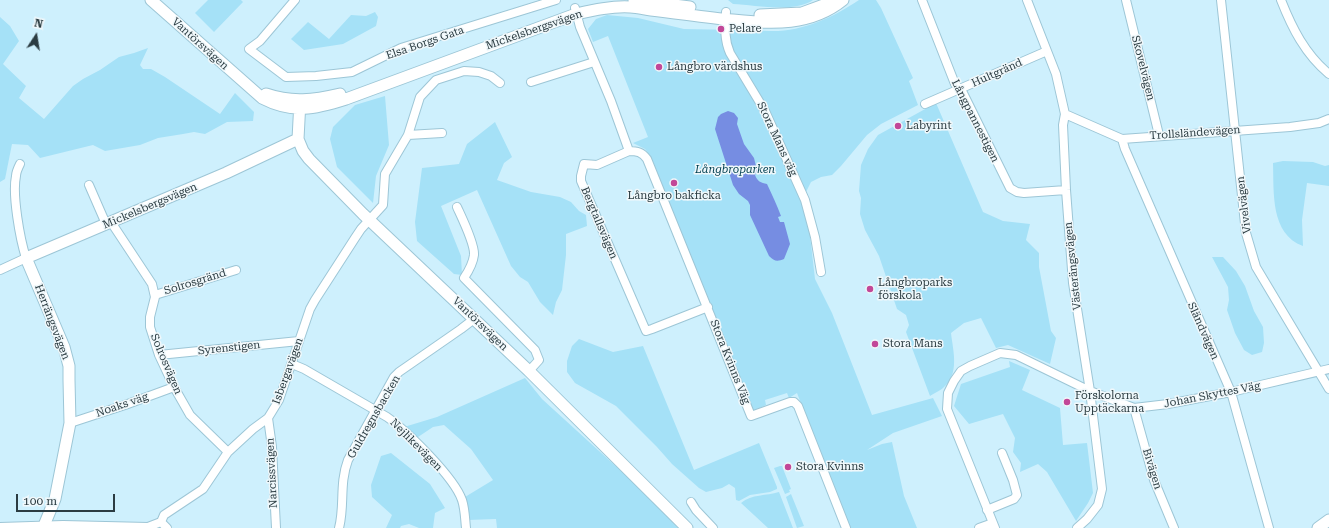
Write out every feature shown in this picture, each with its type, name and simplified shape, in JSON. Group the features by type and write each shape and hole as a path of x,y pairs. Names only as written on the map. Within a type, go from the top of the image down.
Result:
{"street":[{"name":"Vantörsvägen","path":"150,0 250,88 300,105"},
{"name":"Elsa Borgs Gata","path":"295,0 260,41 249,49 286,77 316,76 352,72 401,48 556,0"},
{"name":"Mickelsbergsvägen","path":"726,16 765,16 802,13 837,0"},
{"name":"Mickelsbergsvägen","path":"300,105 348,92 604,2 631,2 765,23 784,23 801,20 825,12 843,0"},
{"name":"Långpannestigen","path":"922,0 955,84 963,93 1010,188 1017,192 1024,193 1066,190"},
{"name":"Västerängsvägen","path":"1027,0 1056,74 1065,114 1063,125 1066,190 1073,283 1090,390 1102,489 1098,505 1088,519 1077,528"},
{"name":"Skovelvägen","path":"1126,0 1159,135"},
{"name":"Vivelvägen","path":"1221,0 1246,233 1256,267 1329,389"},
{"path":"1281,0 1300,42 1317,64 1329,74"},
{"path":"575,11 629,151"},
{"name":"Stora Mans väg","path":"726,16 726,43 730,53 765,111 805,200 815,237 821,272"},
{"name":"Hultgränd","path":"925,104 1047,51"},
{"path":"531,82 594,62"},
{"name":"Isbergavägen","path":"161,522 164,515 203,489 228,452 253,429 268,418 279,400 310,310 315,300 355,238 384,205 385,174 408,135 420,97 436,80 464,71 479,72 491,76 500,83"},
{"path":"298,139 300,105"},
{"name":"Trollsländevägen","path":"1065,114 1122,139 1159,135 1290,127 1319,123 1329,119"},
{"path":"408,135 442,133"},
{"name":"Vantörsvägen","path":"298,139 309,160 529,371 687,528"},
{"name":"Mickelsbergsvägen","path":"0,270 226,173 298,139"},
{"name":"Sländvägen","path":"1122,139 1131,163 1231,392 1269,528"},
{"name":"Bergtallsvägen","path":"629,151 598,165 584,164 581,181 646,331 652,330 708,307"},
{"name":"Stora Kvinns Väg","path":"629,151 638,151 644,154 647,159 751,416 790,402 794,402 798,406 846,528"},
{"name":"Herrängsvägen","path":"20,164 15,177 15,197 21,241 26,258 67,357 70,380 70,422 48,527"},
{"path":"89,185 109,223 152,284 155,295"},
{"path":"457,207 468,234 474,255 468,272 464,278 535,350 539,360 529,371"},
{"name":"Solrosgränd","path":"155,295 236,270"},
{"name":"Solrosvägen","path":"155,295 150,317 150,327 174,387 190,415 228,452"},
{"name":"Guldregnsbacken","path":"339,528 342,512 342,483 348,460 394,377 474,319"},
{"name":"Syrenstigen","path":"160,355 299,341"},
{"name":"Johan Skyttes Väg","path":"979,528 994,525 947,409 948,393 961,371 1000,352 1016,355 1090,390 1134,408 1168,404 1231,392 1329,369"},
{"name":"Nejlikevägen","path":"292,364 396,423 433,460 456,486 462,501 466,528"},
{"name":"Noaks väg","path":"70,422 125,405 174,387"},
{"name":"Bivägen","path":"1134,408 1154,480 1174,528"},
{"name":"Narcissvägen","path":"268,418 272,447 276,528"},
{"path":"987,510 1014,499 1017,495 1015,485 1002,453"},
{"path":"691,502 696,510 713,528"},
{"path":"1318,528 1329,520"},
{"path":"0,527 148,527 161,522 167,528"}],"green space":[{"path":"208,0 241,0 243,2 214,32 195,13"},
{"path":"728,0 813,0 796,6 774,7 733,4"},
{"name":"Långbroparken","path":"859,0 876,0 881,8 913,78 909,81 918,105 881,124 867,135 832,175 821,177 811,182 802,200 809,227 815,279 832,313 872,415 933,398 942,416 893,433 867,450 892,442 904,496 917,528 849,528 797,393 789,398 787,393 765,400 766,405 753,411 651,157 645,149 633,143 648,137 608,36 593,42 588,29 596,19 607,15 638,18 684,29 781,31 816,23 838,13"},
{"path":"375,12 378,17 376,26 343,44 304,50 291,39 308,22 329,39 351,15 366,16"},
{"path":"0,17 10,26 19,41 3,64 26,86 19,98 44,119 73,86 83,79 119,57 148,48 140,65 143,69 151,69 165,77 220,114 235,93 254,112 253,121 227,122 205,134 194,132 158,138 140,145 105,151 93,145 40,158 28,145 12,144 5,179 0,182"},
{"path":"385,96 389,145 376,176 373,203 337,167 330,139 333,127 355,105"},
{"path":"936,103 983,212 1003,221 1030,224 1026,240 1039,253 1039,267 1051,331 1056,338 1050,364 1008,345 996,348 981,318 964,323 951,333 954,355 954,369 952,376 943,388 930,396 906,332 909,325 906,315 897,309 879,256 865,230 860,214 861,198 859,191 861,165 868,149 878,135"},
{"path":"495,122 512,157 504,163 497,180 531,192 560,197 571,202 579,211 586,215 587,226 566,234 566,255 562,290 556,302 553,315 540,302 528,282 520,277 511,266 477,190 441,206 461,256 462,275 454,274 417,241 415,222 422,168 459,164 467,144"},
{"path":"1283,161 1313,162 1325,166 1329,165 1329,186 1307,183 1302,220 1303,246 1292,240 1285,232 1279,222 1276,211 1273,187 1273,163"},
{"path":"1212,257 1223,257 1236,271 1245,286 1254,311 1263,327 1264,343 1262,352 1252,355 1244,350 1235,333 1227,310 1229,300 1228,287"},
{"path":"579,339 613,352 643,346 694,470 759,443 777,489 770,492 750,495 739,501 736,500 735,488 729,484 722,488 706,492 699,488 672,464 616,406 575,383 567,372 567,361 572,346"},
{"path":"1009,361 1030,370 1022,390 1060,408 1063,445 1087,443 1093,493 1076,521 1047,472 1038,464 1020,472 1021,463 1013,452 1015,438 1003,414 969,424 954,406 961,384 1010,367"},
{"path":"525,378 542,399 644,492 678,528 497,528 496,519 468,520 465,497 493,480 471,449 444,425 433,427 415,439 404,427 437,417"},
{"path":"391,453 430,484 445,508 435,513 433,528 419,528 409,524 401,526 400,528 386,528 392,515 372,497 371,485 381,456"},
{"path":"782,466 791,489 789,490 790,492 785,494 774,468"},
{"path":"779,492 793,528 768,528 741,503 750,498"},
{"path":"791,494 804,526 797,528 786,497"}],"water":[{"path":"728,111 734,113 738,118 737,124 744,144 754,158 758,169 755,175 757,179 767,184 781,216 778,217 780,222 784,222 790,244 784,259 782,260 777,261 769,256 750,215 750,205 748,201 739,194 733,185 715,129 718,117"}],"place":[{"name":"Pelare","path":"721,29"},
{"name":"Långbro värdshus","path":"659,67"},
{"name":"Labyrint","path":"898,126"},
{"name":"Långbro bakficka","path":"674,183"},
{"name":"Långbroparks förskola","path":"870,289"},
{"name":"Stora Mans","path":"875,344"},
{"name":"Förskolorna Upptäckarna","path":"1067,402"},
{"name":"Stora Kvinns","path":"788,467"}]}
